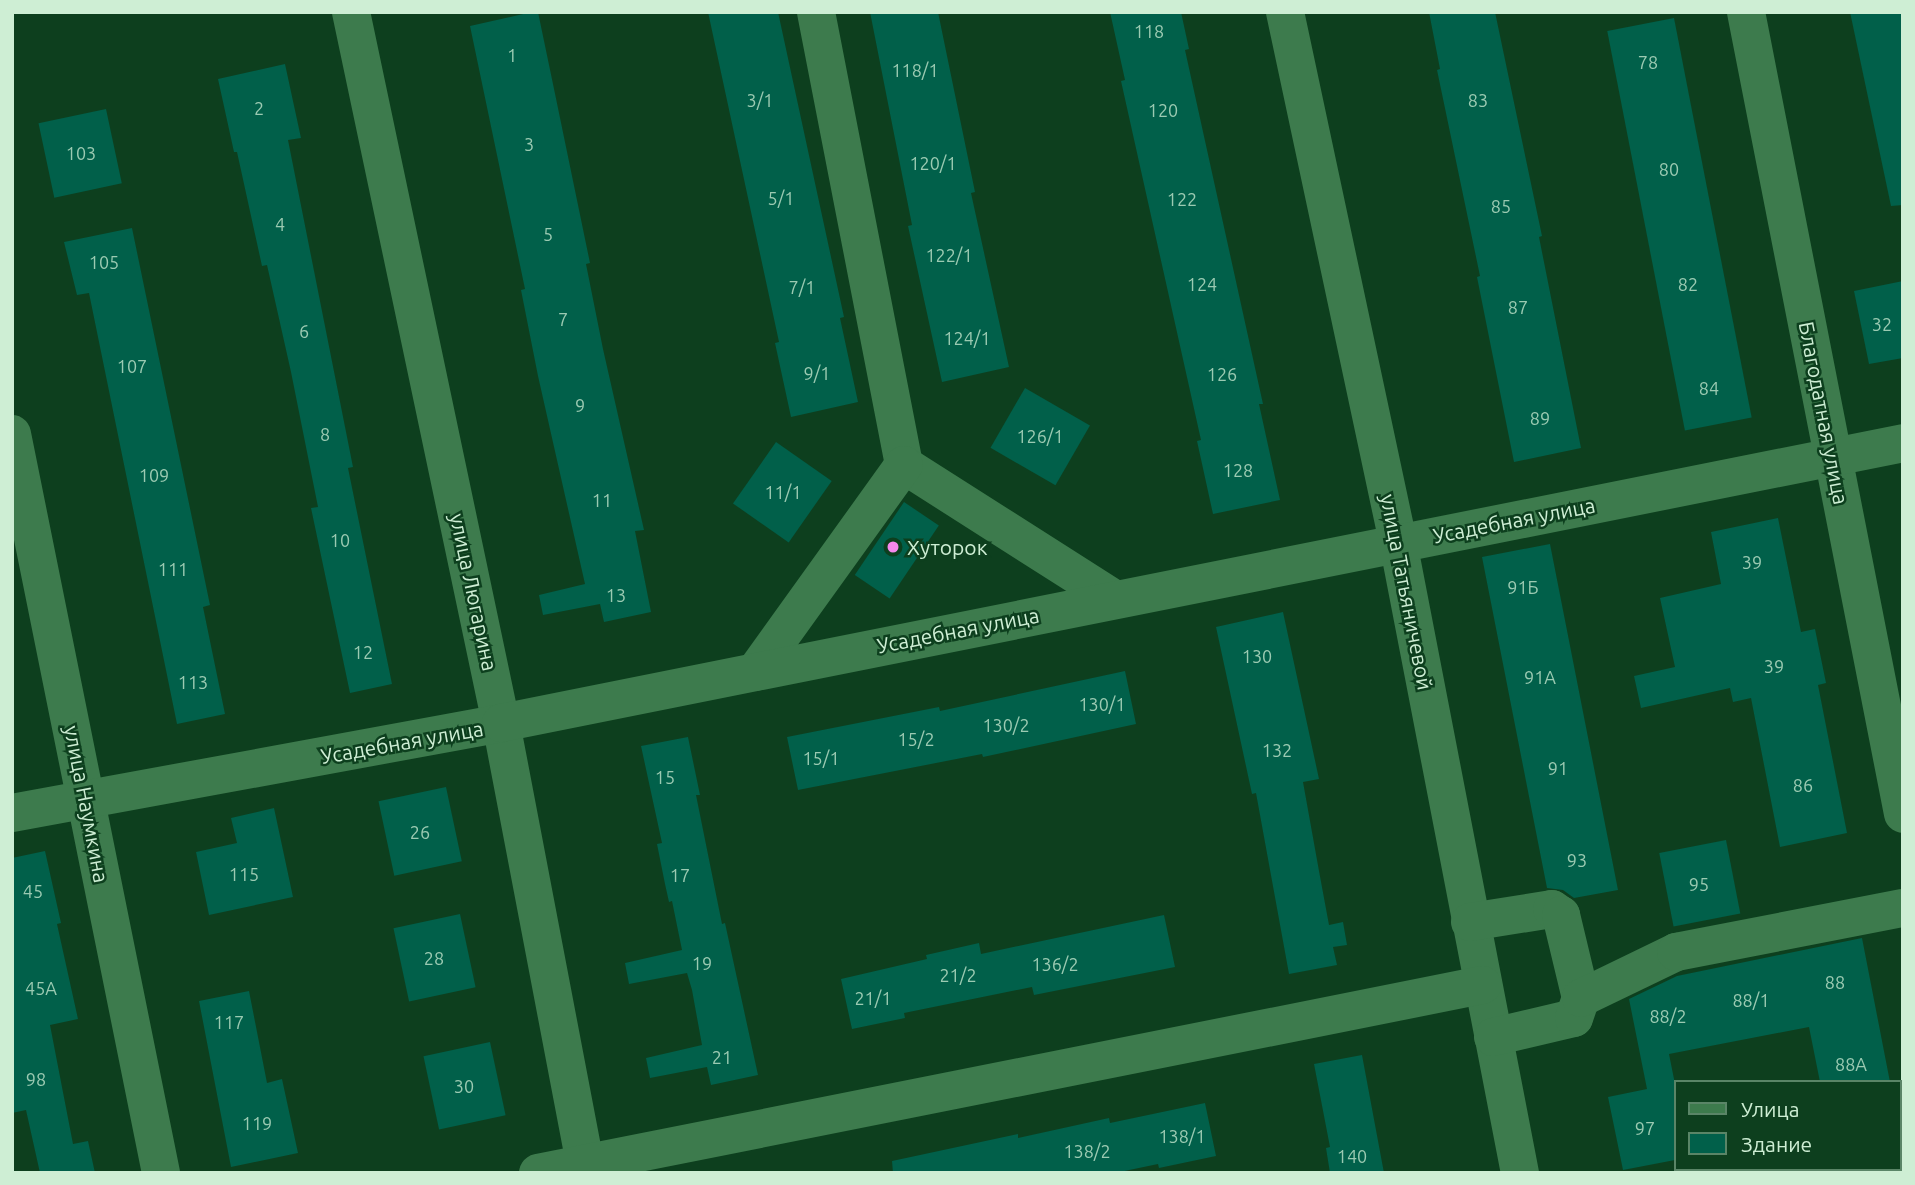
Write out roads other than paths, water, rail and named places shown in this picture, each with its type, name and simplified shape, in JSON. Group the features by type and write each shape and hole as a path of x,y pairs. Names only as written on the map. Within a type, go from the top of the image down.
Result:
{"street":[{"name":"улица Люгарина","path":"351,12 501,723 586,1168"},
{"path":"816,12 904,465 1114,599"},
{"name":"улица Татьяничевой","path":"1285,12 1398,542 1520,1173"},
{"name":"Благодатная улица","path":"1746,12 1903,814"},
{"name":"улица Наумкина","path":"12,434 161,1173"},
{"name":"Усадебная улица","path":"12,813 501,723 1903,443"},
{"path":"755,671 904,465"},
{"path":"1581,998 1676,951 1903,908"},
{"path":"1470,922 1552,909 1561,915 1581,998 1574,1018 1493,1037"},
{"path":"538,1173 586,1168 1482,985"}],"place":[{"name":"Хуторок","path":"893,547"}]}
